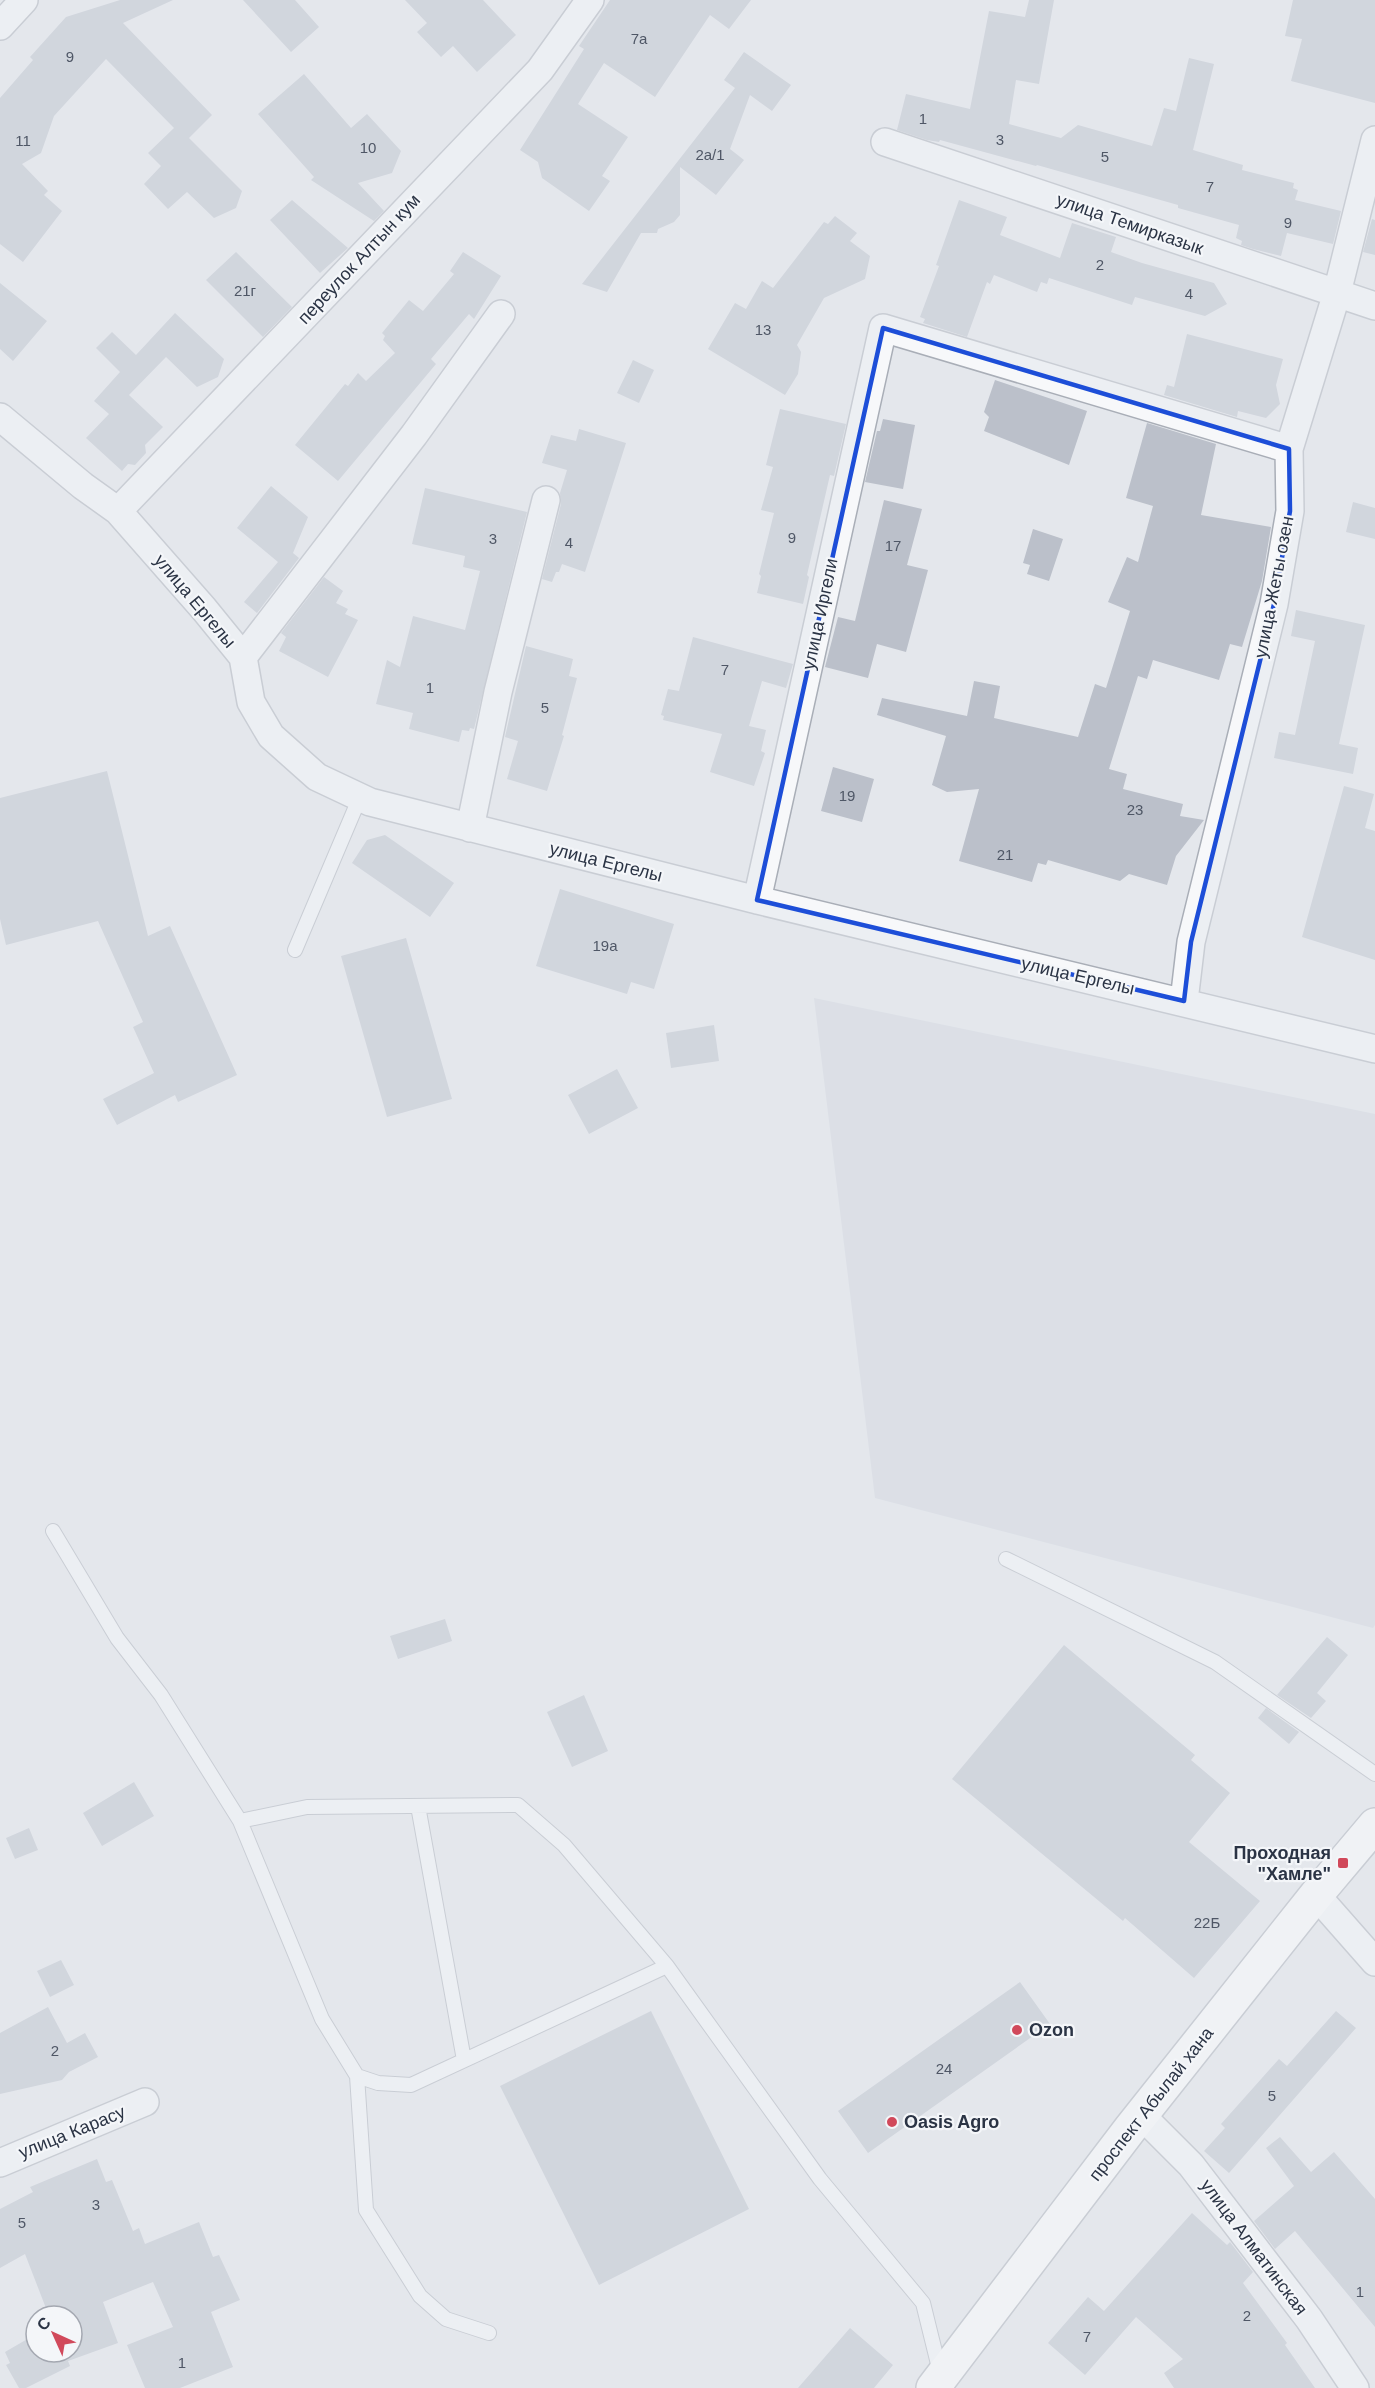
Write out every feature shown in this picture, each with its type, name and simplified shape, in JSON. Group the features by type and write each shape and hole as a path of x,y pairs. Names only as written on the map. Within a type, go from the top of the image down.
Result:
{"main road":[{"name":"проспект Абылай хана","path":"940,2384 1141,2115 1316,1895 1373,1831"}],"street":[{"path":"0,26 24,0"},
{"name":"переулок Алтын кум","path":"118,511 540,70 590,0"},
{"name":"улица Жеты озен","path":"1184,1001 1191,942 1274,604 1290,511 1289,449 1337,293 1375,140"},
{"name":"улица Темирказык","path":"885,142 1375,306"},
{"path":"243,657 414,435 501,315"},
{"name":"улица Иргели","path":"758,900 883,328 1289,449"},
{"name":"улица Ергелы","path":"0,417 83,486 118,511 204,609 243,657 250,702 271,736 317,777 370,802 758,900 1184,1001 1375,1049"},
{"path":"470,828 498,692 546,500"},
{"path":"1316,1895 1375,1962"},
{"name":"улица Карасу","path":"0,2163 145,2102"},
{"name":"улица Алматинская","path":"1141,2115 1191,2165 1309,2319 1356,2388"}],"lane":[{"path":"295,950 360,797"},
{"path":"53,1530 117,1638 161,1695 240,1821 322,2019 357,2076 366,2210 420,2296 446,2319 489,2333"},
{"path":"1006,1559 1215,1662 1375,1774"},
{"path":"240,1821 307,1807 519,1805 564,1845 667,1966 820,2178 923,2303 940,2384"},
{"path":"418,1806 464,2060"},
{"path":"357,2076 378,2083 411,2085 667,1966"}],"highlighted area":[{"path":"883,328 1289,449 1290,511 1274,604 1191,942 1184,1001 757,900"}],"shaded area":[{"path":"814,998 1375,1114 1375,1625 1373,1628 875,1498"}],"building":[{"path":"120,0 173,0 123,23 212,115 189,138 242,191 236,208 214,218 187,192 168,209 144,184 161,166 148,153 174,128 106,59 54,116 41,153 22,164 48,191 44,195 62,211 23,262 0,244 0,98 33,60 30,57 66,17"},
{"path":"243,0 295,0 319,27 291,52"},
{"path":"405,0 483,0 516,35 477,72 453,46 441,57 417,32 427,23"},
{"path":"610,0 751,0 729,29 710,15 655,97 604,63 578,104 628,137 602,176 610,181 589,211 542,178 538,162 520,150 584,49 579,46"},
{"path":"1029,0 1054,0 1039,84 1016,80 1009,124 1061,138 1078,125 1152,146 1164,108 1176,111 1189,58 1214,64 1193,150 1243,165 1242,170 1294,183 1293,188 1298,190 1295,200 1341,211 1333,244 1287,233 1281,256 1253,249 1241,245 1242,241 1236,238 1239,225 1178,208 1178,205 1037,165 940,140 939,142 927,140 897,130 906,94 970,109 989,11 1025,17"},
{"path":"1293,0 1375,0 1375,103 1291,81 1302,39 1285,36"},
{"path":"744,52 791,85 772,111 750,95 730,149 744,160 716,195 680,167 680,215 674,222 658,229 657,233 641,233 607,292 582,284 735,88 724,80"},
{"path":"304,74 351,128 367,114 401,151 392,173 358,183 384,211 374,221 311,180 314,177 258,114"},
{"path":"292,200 348,248 320,273 270,220"},
{"path":"959,200 1007,217 1000,235 1060,258 1072,223 1116,237 1111,252 1214,283 1227,304 1205,316 1135,297 1132,305 1049,278 1047,284 1041,282 1037,292 994,275 990,284 987,282 967,337 923,323 925,319 920,317 939,266 936,265"},
{"path":"835,216 857,233 850,241 870,256 865,279 824,298 797,345 801,352 798,374 785,395 708,349 735,303 746,309 762,281 773,288 824,222 828,224"},
{"path":"1372,219 1375,220 1375,255 1363,252"},
{"path":"236,252 292,307 263,337 206,280"},
{"path":"463,252 501,276 474,319 469,314 431,359 436,364 338,481 295,445 345,384 348,386 358,373 366,381 395,353 383,340 385,336 382,333 409,300 423,311 454,274 450,271"},
{"path":"0,283 47,321 13,361 0,349"},
{"path":"175,313 224,359 218,377 197,387 166,357 129,395 163,427 145,445 146,453 135,465 128,464 122,471 86,438 109,414 94,401 120,372 96,348 112,332 136,355"},
{"path":"1187,334 1283,359 1276,385 1280,404 1266,418 1238,411 1237,417 1164,395 1167,385 1174,387"},
{"path":"633,360 654,370 639,403 617,393"},
{"path":"995,380 1087,411 1069,465 984,431 989,417 984,412"},
{"path":"780,409 846,424 834,476 830,475 807,575 809,577 803,604 757,593 761,576 759,574 774,513 761,510 773,467 766,465"},
{"path":"883,419 915,425 903,489 865,482 877,431 880,431"},
{"path":"1147,423 1216,444 1201,515 1271,527 1262,581 1242,647 1230,644 1219,680 1153,660 1147,679 1138,676 1109,769 1127,774 1123,789 1183,804 1180,816 1204,820 1176,856 1167,885 1129,874 1120,881 1048,860 1046,865 1038,863 1032,882 959,861 979,789 947,792 932,785 946,736 877,715 882,698 967,716 974,681 1000,686 994,718 1078,737 1095,684 1106,688 1130,611 1108,602 1127,557 1138,562 1153,506 1126,498"},
{"path":"579,429 626,443 585,572 562,564 552,582 542,579 567,470 542,463 551,435 576,441"},
{"path":"271,486 308,517 293,553 299,558 257,613 244,602 278,562 237,528"},
{"path":"425,488 527,512 474,729 462,730 459,742 409,729 413,713 376,704 387,660 400,667 413,616 465,630 480,571 463,567 465,556 412,544"},
{"path":"884,500 922,509 907,565 928,570 906,652 877,644 868,678 825,667 838,617 855,621"},
{"path":"1353,502 1375,508 1375,539 1346,532"},
{"path":"1033,529 1063,539 1049,581 1027,574 1030,565 1023,563"},
{"path":"324,577 343,591 336,603 348,609 345,614 358,620 328,677 279,651 286,637 281,633"},
{"path":"1296,610 1365,625 1339,744 1358,748 1353,774 1274,758 1279,732 1295,735 1315,641 1291,636"},
{"path":"693,637 793,664 786,688 762,681 749,726 766,730 761,751 765,753 754,786 710,772 722,734 663,720 664,716 661,715 668,689 679,691"},
{"path":"526,646 573,659 569,676 577,678 562,735 564,736 547,791 507,779 518,741 505,737"},
{"path":"833,767 874,779 862,822 821,811"},
{"path":"107,771 148,936 170,926 237,1075 178,1102 175,1095 117,1125 103,1099 154,1073 133,1027 143,1022 98,921 6,945 0,919 0,798"},
{"path":"1344,786 1374,794 1365,828 1375,831 1375,960 1302,937"},
{"path":"385,835 454,883 430,917 352,863 367,840"},
{"path":"560,889 674,924 654,989 631,982 627,994 536,966"},
{"path":"406,938 452,1099 387,1117 341,956"},
{"path":"714,1025 719,1061 671,1068 666,1033"},
{"path":"617,1069 638,1108 589,1134 568,1095"},
{"path":"445,1619 452,1641 398,1659 390,1636"},
{"path":"1327,1637 1348,1655 1317,1693 1326,1701 1311,1718 1277,1695"},
{"path":"1064,1645 1195,1755 1191,1760 1230,1793 1189,1842 1260,1901 1194,1978 1125,1918 1123,1921 952,1779"},
{"path":"584,1695 608,1751 572,1767 547,1712"},
{"path":"1266,1708 1299,1732 1289,1744 1258,1718"},
{"path":"134,1782 154,1816 102,1846 83,1813"},
{"path":"29,1828 38,1850 15,1859 6,1838"},
{"path":"61,1960 74,1985 50,1997 37,1971"},
{"path":"1020,1982 1050,2024 868,2153 838,2111"},
{"path":"48,2007 67,2043 85,2033 98,2057 69,2072 62,2080 0,2094 0,2033"},
{"path":"651,2011 749,2209 599,2285 500,2086"},
{"path":"1336,2011 1356,2028 1229,2173 1204,2151 1225,2128 1221,2124 1279,2059 1287,2066"},
{"path":"1280,2137 1311,2172 1334,2152 1375,2199 1375,2327 1295,2231 1275,2249 1254,2221 1294,2186 1266,2148"},
{"path":"97,2159 106,2182 112,2180 133,2231 139,2228 145,2244 199,2222 213,2257 219,2255 240,2300 211,2312 233,2367 180,2388 145,2388 127,2345 173,2327 153,2282 103,2302 118,2343 84,2355 84,2304 44,2304 25,2254 0,2268 0,2209 33,2192 30,2187"},
{"path":"1192,2213 1227,2245 1230,2242 1253,2272 1243,2283 1287,2343 1285,2345 1315,2388 1174,2388 1164,2373 1183,2359 1136,2317 1085,2375 1048,2343 1088,2297 1104,2311"},
{"path":"850,2328 893,2365 874,2388 798,2388"},
{"path":"24,2341 24,2364 69,2364 70,2366 26,2388 19,2388 6,2365 10,2363 5,2352"}],"place":[{"name":"Проходная \"Хамле\"","path":"1343,1863"},
{"name":"Ozon","path":"1017,2030"},
{"name":"Oasis Agro","path":"892,2122"}]}
